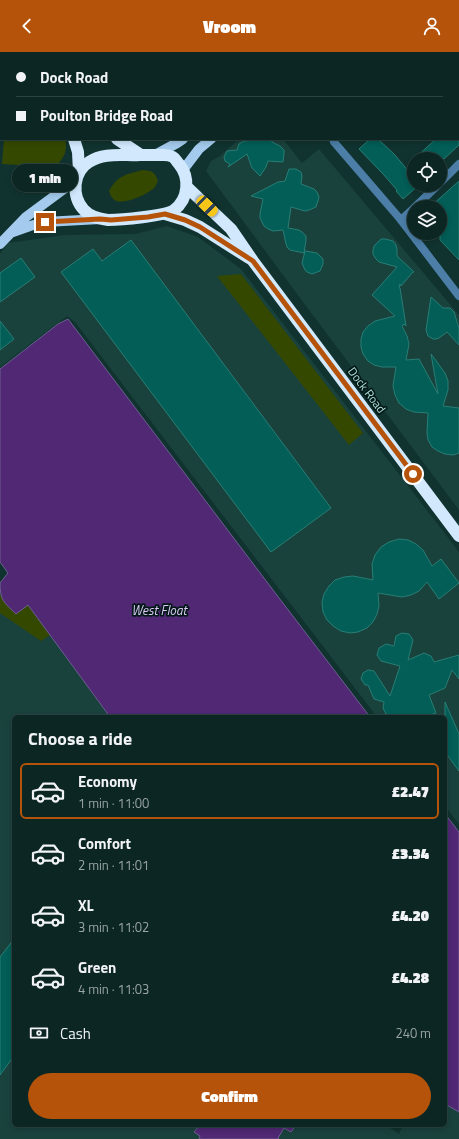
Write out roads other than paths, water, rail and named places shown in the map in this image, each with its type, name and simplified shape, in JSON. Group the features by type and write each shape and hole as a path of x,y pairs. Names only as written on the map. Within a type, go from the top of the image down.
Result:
{"highway":[{"path":"74,140 78,152 78,176 75,190 79,203 84,210 100,219 111,220 165,214 173,211 181,203 186,187 184,170 173,157 164,154 102,156 89,162 78,176"},
{"path":"118,140 141,155"},
{"name":"Dock Road","path":"186,187 231,229 253,261 459,536"},
{"name":"Dock Road","path":"165,214 185,220 200,227 253,261"}],"main road":[{"path":"155,154 182,140"},
{"path":"184,170 199,148 210,140"},
{"path":"0,244 26,217 78,176"},
{"path":"10,234 45,222 100,219"}],"street":[{"path":"335,140 401,220 458,293"},
{"path":"447,176 459,164"},
{"path":"422,200 430,192"},
{"path":"401,220 407,214"}],"water":[{"name":"West Float","path":"68,319 368,715 109,715 28,605 16,614 6,604 2,598 0,583 8,573 0,562 0,369 58,324"},
{"path":"447,817 459,832 459,1112 447,1105"},
{"path":"198,1127 295,1127 291,1132 284,1128 278,1138 279,1139 199,1139 200,1136 194,1132"}]}
